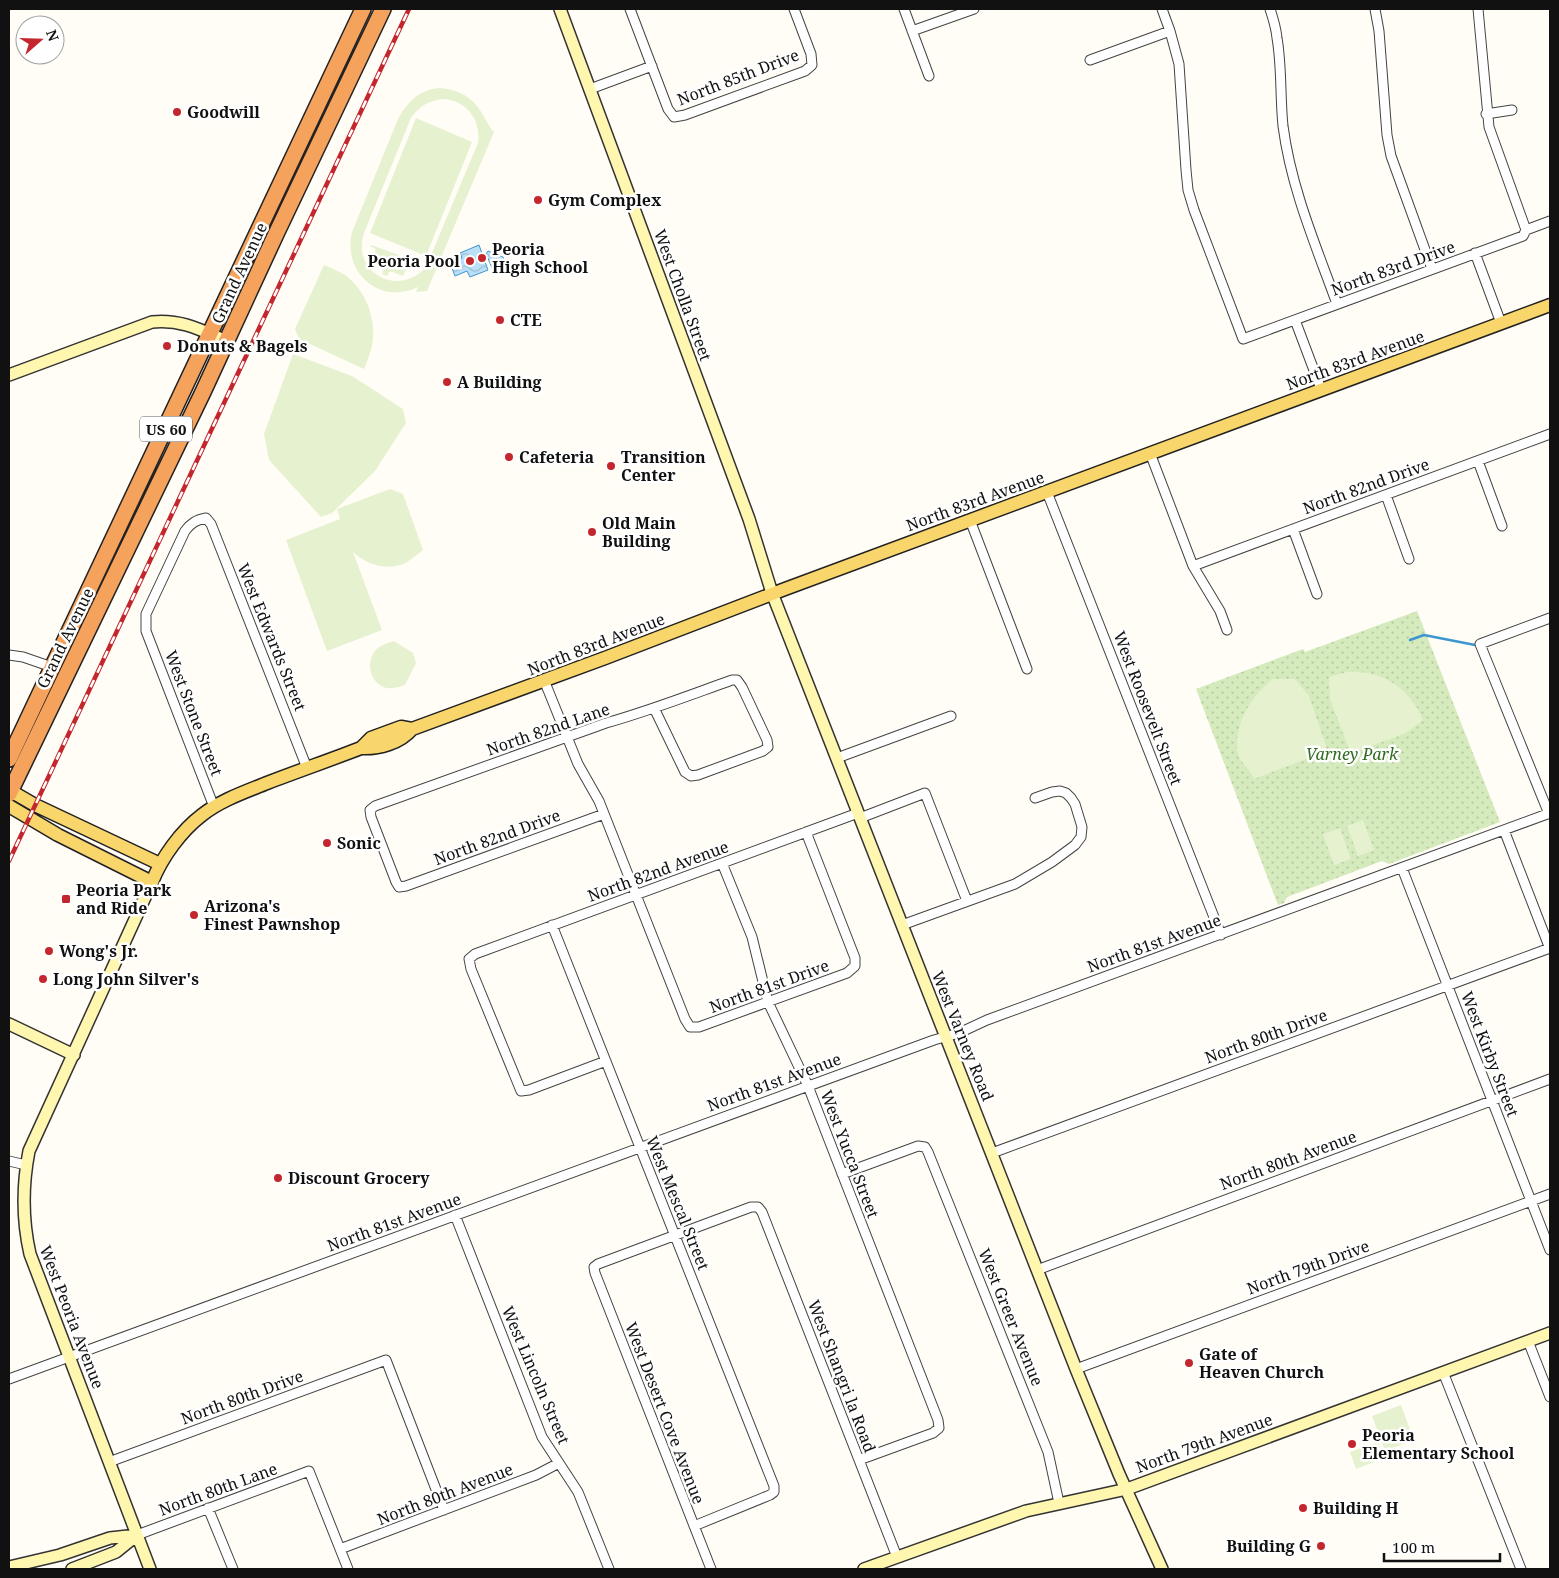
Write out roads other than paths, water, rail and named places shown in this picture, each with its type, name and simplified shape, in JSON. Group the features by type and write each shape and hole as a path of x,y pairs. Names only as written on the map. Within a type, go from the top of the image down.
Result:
{"highway":[{"name":"Grand Avenue","path":"9,759 363,9"},
{"name":"Grand Avenue","path":"9,792 114,577 383,9"},
{"path":"283,180 298,189"},
{"path":"98,570 114,577"}],"main road":[{"name":"North 83rd Avenue","path":"156,873 189,826 214,807 236,796 360,748 371,738 401,727 412,729 1550,305"},
{"path":"9,792 156,873"},
{"path":"9,806 58,835 156,873"}],"street":[{"name":"West Cholla Street","path":"560,9 749,519 772,594"},
{"path":"590,89 652,66 632,9"},
{"name":"North 85th Drive","path":"652,66 668,109 674,117 685,115 805,71 812,65 811,54 794,9"},
{"path":"904,9 929,76"},
{"path":"912,32 974,9"},
{"path":"1090,60 1170,31 1162,9"},
{"path":"1270,9 1277,37 1283,126 1290,161 1306,220 1337,304"},
{"path":"1375,9 1379,31 1387,135 1394,164 1432,269"},
{"path":"1478,9 1486,114 1526,230"},
{"name":"North 83rd Drive","path":"1170,31 1179,64 1188,190 1243,339 1522,236 1526,230 1550,221"},
{"path":"1486,114 1512,110"},
{"path":"1475,253 1501,323"},
{"path":"1295,320 1321,389"},
{"path":"9,375 152,322 181,323 226,342"},
{"name":"North 82nd Drive","path":"1193,566 1550,434"},
{"path":"1150,453 1193,566 1220,610 1226,630"},
{"path":"1478,461 1502,526"},
{"name":"West Roosevelt Street","path":"1046,492 1221,935"},
{"path":"1386,495 1409,559"},
{"name":"West Stone Street","path":"206,518 190,524 185,531 146,614 146,631 214,807"},
{"name":"West Edwards Street","path":"206,518 211,524 307,768"},
{"path":"970,520 1027,669"},
{"path":"1292,529 1317,594"},
{"name":"West Varney Road","path":"772,594 1076,1369 1127,1488"},
{"path":"1550,618 1480,644 1550,814"},
{"path":"9,655 52,667"},
{"path":"544,680 566,737 604,814 636,894"},
{"name":"North 82nd Lane","path":"399,887 371,817 370,810 375,806 732,680 738,680 767,740 768,747 763,751 691,776 685,772 654,708"},
{"path":"837,758 951,716"},
{"path":"902,925 1026,878 1068,851 1081,837 1082,827 1075,804 1066,793 1060,791 1035,798"},
{"name":"North 82nd Avenue","path":"606,1061 529,1090 521,1090 471,969 469,959 475,954 806,832 925,793 967,901"},
{"name":"North 82nd Drive","path":"399,887 604,814"},
{"name":"North 81st Avenue","path":"9,1380 808,1086 959,1033 987,1020 1550,814"},
{"path":"1504,830 1550,948"},
{"name":"North 81st Drive","path":"636,894 690,1028 699,1027 768,1002 847,973 855,966 855,958 806,832"},
{"name":"West Yucca Street","path":"722,863 752,937 768,1002 808,1086 938,1420 939,1428 933,1433 859,1460"},
{"name":"West Kirby Street","path":"1402,868 1550,1250"},
{"name":"West Peoria Avenue","path":"150,1569 29,1249 24,1220 23,1197 26,1165 31,1145 156,873"},
{"name":"West Mescal Street","path":"552,926 774,1486 774,1492 770,1495 694,1526"},
{"name":"North 80th Drive","path":"992,1153 1550,948"},
{"path":"9,1024 74,1055"},
{"name":"North 80th Avenue","path":"1037,1270 1550,1079"},
{"name":"West Greer Avenue","path":"842,1174 918,1146 924,1147 928,1152 1048,1452 1059,1503"},
{"path":"9,1161 26,1165"},
{"name":"North 79th Drive","path":"1076,1369 1550,1194"},
{"name":"West Shangri la Road","path":"675,1235 750,1207 758,1206 766,1221 897,1557"},
{"name":"West Lincoln Street","path":"455,1216 542,1436 578,1492 609,1569"},
{"name":"West Desert Cove Avenue","path":"675,1235 594,1267 595,1274 711,1569"},
{"name":"North 79th Avenue","path":"864,1569 1014,1514 1127,1488 1550,1333"},
{"path":"1528,1341 1550,1397"},
{"name":"North 80th Drive","path":"109,1462 386,1360 444,1510"},
{"path":"1443,1372 1521,1569"},
{"name":"North 80th Avenue","path":"340,1549 536,1475 559,1463"},
{"name":"North 80th Lane","path":"137,1535 309,1471 340,1549"},
{"path":"1127,1488 1162,1569"},
{"path":"208,1508 232,1569"},
{"path":"9,1567 60,1555 110,1538 137,1535"},
{"path":"72,1569 116,1552 137,1535"},
{"path":"340,1549 348,1569"}],"water":[{"name":"Peoria Pool","path":"479,245 488,270 470,277 467,271 455,276 450,263 462,258 460,253"},
{"path":"488,251 503,257 506,266 493,270 486,254"}],"waterway":[{"path":"1410,640 1424,635 1475,645"}],"railway":[{"path":"9,861 409,9"}],"place":[{"name":"Goodwill","path":"177,112"},
{"name":"Gym Complex","path":"538,200"},
{"name":"Peoria High School","path":"482,258"},
{"name":"Peoria Pool","path":"470,261"},
{"name":"CTE","path":"500,320"},
{"name":"Donuts & Bagels","path":"167,346"},
{"name":"A Building","path":"447,382"},
{"name":"Cafeteria","path":"509,457"},
{"name":"Transition Center","path":"611,466"},
{"name":"Old Main Building","path":"592,532"},
{"name":"Sonic","path":"327,843"},
{"name":"Peoria Park and Ride","path":"66,899"},
{"name":"Arizona's Finest Pawnshop","path":"194,915"},
{"name":"Wong's Jr.","path":"49,951"},
{"name":"Long John Silver's","path":"43,979"},
{"name":"Discount Grocery","path":"278,1178"},
{"name":"Gate of Heaven Church","path":"1189,1363"},
{"name":"Peoria Elementary School","path":"1352,1444"},
{"name":"Building H","path":"1303,1508"},
{"name":"Building G","path":"1321,1546"}],"park label":[{"name":"Varney Park","path":"1352,754"}]}
